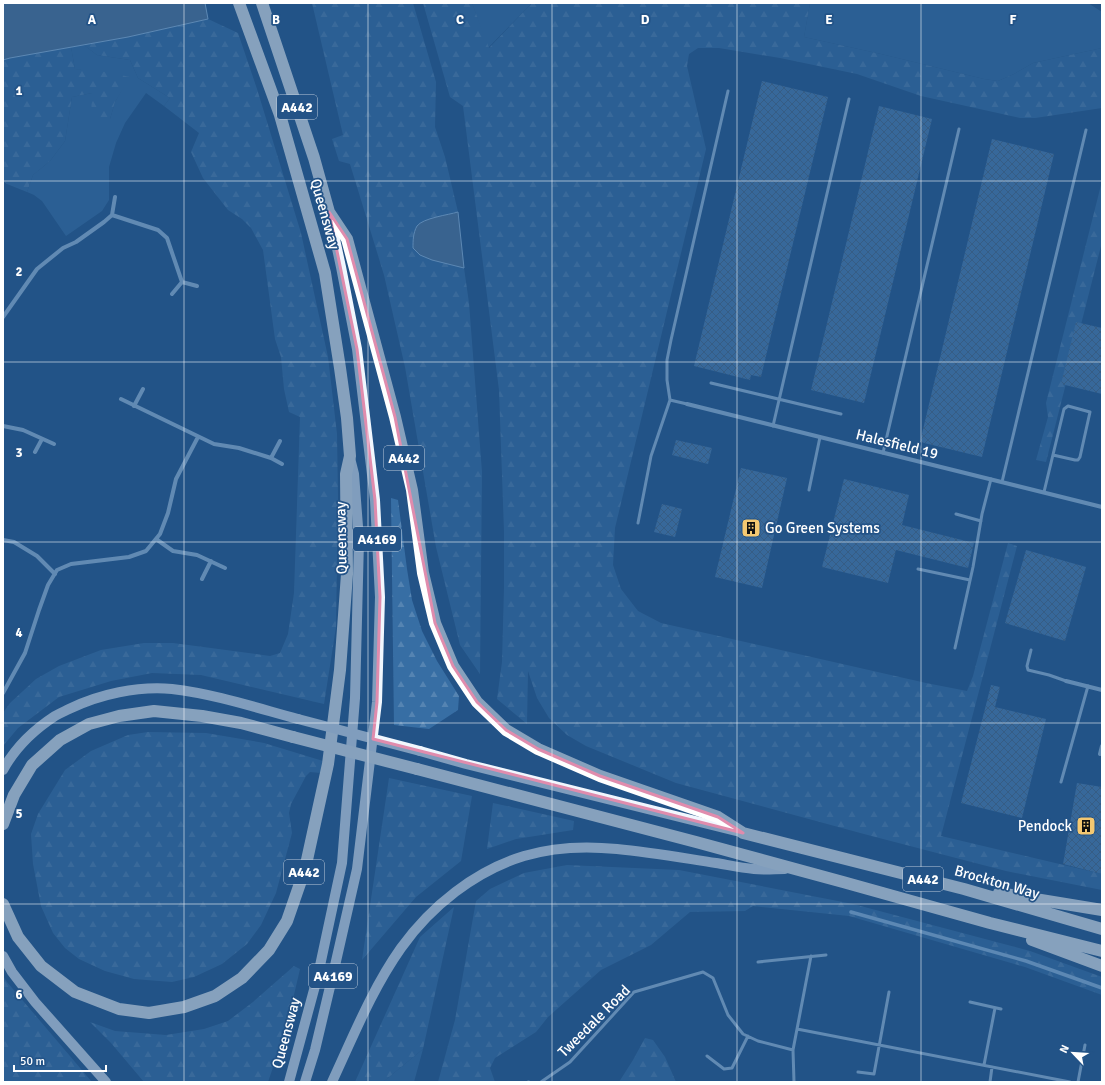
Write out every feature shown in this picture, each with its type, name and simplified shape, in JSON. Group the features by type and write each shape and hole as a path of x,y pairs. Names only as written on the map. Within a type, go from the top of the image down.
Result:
{"highway":[{"name":"Queensway","path":"239,3 280,114 325,273 347,418 350,456"},
{"name":"Queensway","path":"262,3 314,158 329,212"},
{"name":"A442","path":"329,212 347,239 395,417 412,490 423,573 435,623 453,666 477,702 506,730 538,749 600,776 718,817 743,833"},
{"name":"A442","path":"3,904 18,937 40,966 75,992 119,1009 149,1013 184,1007 215,996 242,978 269,950 287,921 305,869 328,764 340,670 347,574 346,474 350,456"},
{"name":"A442","path":"3,824 14,795 32,765 60,740 89,724 119,716 154,711 202,716 233,722 461,780 843,882 990,923 1102,951"},
{"name":"Brockton Way","path":"743,833 964,889 1102,929"},
{"name":"A442","path":"964,889 1014,895 1102,910"},
{"name":"A442","path":"990,923 1102,966"}],"main road":[{"name":"Queensway","path":"305,1082 315,1050 357,869 377,702 380,597 375,500 357,349 329,212"},
{"name":"Queensway","path":"289,1082 318,975 342,863 355,698 359,540 354,474 350,456"},
{"path":"3,770 8,760 31,735 56,715 84,702 112,693 141,689 171,689 208,696 466,764 743,833"},
{"path":"332,1082 376,989 401,948 427,917 448,896 472,880 496,867 536,853 570,848 589,848 651,853 755,869 792,869"},
{"path":"3,956 12,972 35,1002 106,1082"}],"street":[{"path":"3,317 37,269 63,248 88,234 112,215 115,197"},
{"path":"112,215 158,230 167,238 182,282"},
{"path":"182,282 197,286"},
{"path":"172,294 182,282"},
{"path":"134,406 143,389"},
{"path":"121,399 214,444 239,448 271,458 282,464"},
{"name":"Halesfield 19","path":"687,404 1102,507"},
{"path":"3,426 24,430 54,444"},
{"path":"3,692 25,653 48,584 58,570 71,564 130,557 146,551 160,534 168,513 176,479 198,437"},
{"path":"35,452 42,439"},
{"path":"271,458 280,441"},
{"path":"156,539 173,551 197,555 225,568"},
{"path":"3,540 14,542 37,556 55,574"},
{"path":"202,579 211,561"},
{"path":"1066,681 1102,690"},
{"path":"1100,754 1102,746"}],"lane":[{"path":"638,523 651,456 670,400 667,380 667,360 728,91"},
{"path":"773,426 849,99"},
{"path":"883,452 959,129"},
{"path":"1002,482 1086,130"},
{"path":"711,384 841,414"},
{"path":"670,400 687,404"},
{"path":"1044,492 1064,409 1068,406 1090,412 1082,450 1078,460 1053,455"},
{"path":"809,490 820,437"},
{"path":"955,648 981,521 992,479"},
{"path":"956,514 981,521"},
{"path":"918,569 970,580"},
{"path":"1031,650 1027,666 1028,670 1066,681"},
{"path":"1061,782 1088,686"},
{"path":"758,962 826,955"},
{"path":"794,1082 793,1050 810,956"},
{"name":"Tweedale Road","path":"541,1082 570,1062 634,992 703,972 713,978 728,1015 743,1034 758,1041 793,1050"},
{"path":"858,1072 874,1074 889,992"},
{"path":"970,1002 1001,1009"},
{"path":"984,1065 995,1008"},
{"path":"797,1029 1070,1082"},
{"path":"707,1056 724,1068 732,1068 748,1036"},
{"path":"1078,1082 1085,1045"},
{"path":"990,1082 992,1067"}],"highlighted area":[{"path":"329,212 347,239 395,417 435,623 453,666 477,702 506,730 538,749 600,776 718,817 743,833 373,739 377,702 380,597 375,500 357,349"}],"green space":[{"path":"312,3 413,3 436,82 435,127 445,157 458,212 427,220 432,260 464,268 469,303 482,472 480,674 460,645 436,547 405,367 384,275 350,164 339,161 332,139 343,135"},
{"path":"423,3 472,3 489,48 532,3 810,3 804,37 984,79 998,81 1033,63 1102,48 1102,108 1035,118 1020,118 921,96 857,74 780,58 719,48 698,48 689,54 687,66 706,149 615,528 613,565 621,589 638,611 661,623 967,691 973,676 1008,543 1017,546 941,836 1102,874 1102,890 1006,871 676,783 586,746 567,735 549,718 537,698 528,671 527,724 497,699 502,662 504,588 504,531 499,390 463,106 450,97"},
{"path":"472,3 532,3 488,48"},
{"path":"810,3 1088,3 1102,12 1102,48 1033,63 998,81 984,79 804,37"},
{"path":"208,19 238,33 257,89 301,233 328,357 337,434 338,498 336,627 324,704 201,675 152,673 111,681 59,697 18,728 3,746 3,713 10,703 36,679 59,666 101,650 144,643 173,643 270,656 280,653 288,634 294,593 300,417 289,412 284,389 281,357 275,339 263,250 251,228 242,219 228,210 203,178 191,152 199,133 164,106 170,98 138,78 130,60 97,55 84,45"},
{"path":"84,45 97,55 130,60 138,78 170,98 164,106 146,93 125,123 116,143 109,167 109,200 102,211 66,236 42,201 27,192 33,175 50,161 65,141 72,97 92,93 110,119 115,102 129,77 75,69 71,47"},
{"path":"71,47 75,69 106,72 130,77 115,102 110,119 91,120 92,93 72,97 65,141 50,161 33,175 27,192 3,181 3,60"},
{"path":"1102,181 1102,242 1046,462 1036,460 1048,417 1046,403"},
{"path":"391,498 398,500 412,600 422,631 437,661 459,696 458,710 429,729 394,725"},
{"path":"148,732 206,733 264,743 323,761 321,773 310,772 306,776 291,804 289,813 292,833 276,893 261,925 247,944 222,964 194,977 172,982 134,979 105,971 79,959 65,948 53,933 41,906 33,864 31,834 38,814 65,770 91,751 128,735"},
{"path":"389,778 472,796 461,861 416,897 362,960"},
{"path":"493,803 574,821 573,830 516,839 487,849"},
{"path":"567,865 679,870 853,904 1030,951 1102,977 1102,995 1025,967 849,916 753,906 745,911 690,912 651,945 601,970 548,1017 536,1032 495,1058 490,1068 495,1082 438,1082 455,1020 476,901 490,889 524,873"},
{"path":"454,907 423,1049 383,1082 355,1082 420,937"},
{"path":"294,966 300,969 286,1029 268,1082 144,1082 111,1043 90,1022 115,1031 166,1035 204,1029 228,1021 253,1002"},
{"path":"3,976 7,982 92,1082 3,1082"},
{"path":"645,1038 653,1040 665,1057 676,1082 619,1082"},
{"path":"423,1049 414,1082 383,1082"}],"shaded area":[{"path":"3,3 205,3 208,19 128,37 3,60"},
{"path":"458,212 464,268 432,260 420,255 413,248 415,231 420,223"}],"building":[{"path":"762,81 828,97 761,377 751,375 750,380 694,366"},
{"path":"879,106 932,119 864,403 811,390"},
{"path":"992,139 1054,154 982,457 920,442"},
{"path":"1076,322 1102,328 1102,394 1061,384"},
{"path":"676,440 712,448 708,464 672,455"},
{"name":"Go Green Systems","path":"741,468 787,478 762,588 715,577"},
{"path":"844,479 909,495 902,525 974,543 968,568 896,550 888,583 822,567"},
{"path":"662,504 682,509 675,537 654,532"},
{"path":"1026,550 1086,567 1065,641 1005,623"},
{"path":"991,685 1000,687 995,707 1046,719 1022,818 961,803"},
{"name":"Pendock","path":"1077,783 1102,787 1102,874 1063,864"}],"waterway":[{"path":"851,912 1026,961 1102,988"}],"place":[{"name":"Go Green Systems","path":"751,528"},
{"name":"Pendock","path":"1086,826"}]}
